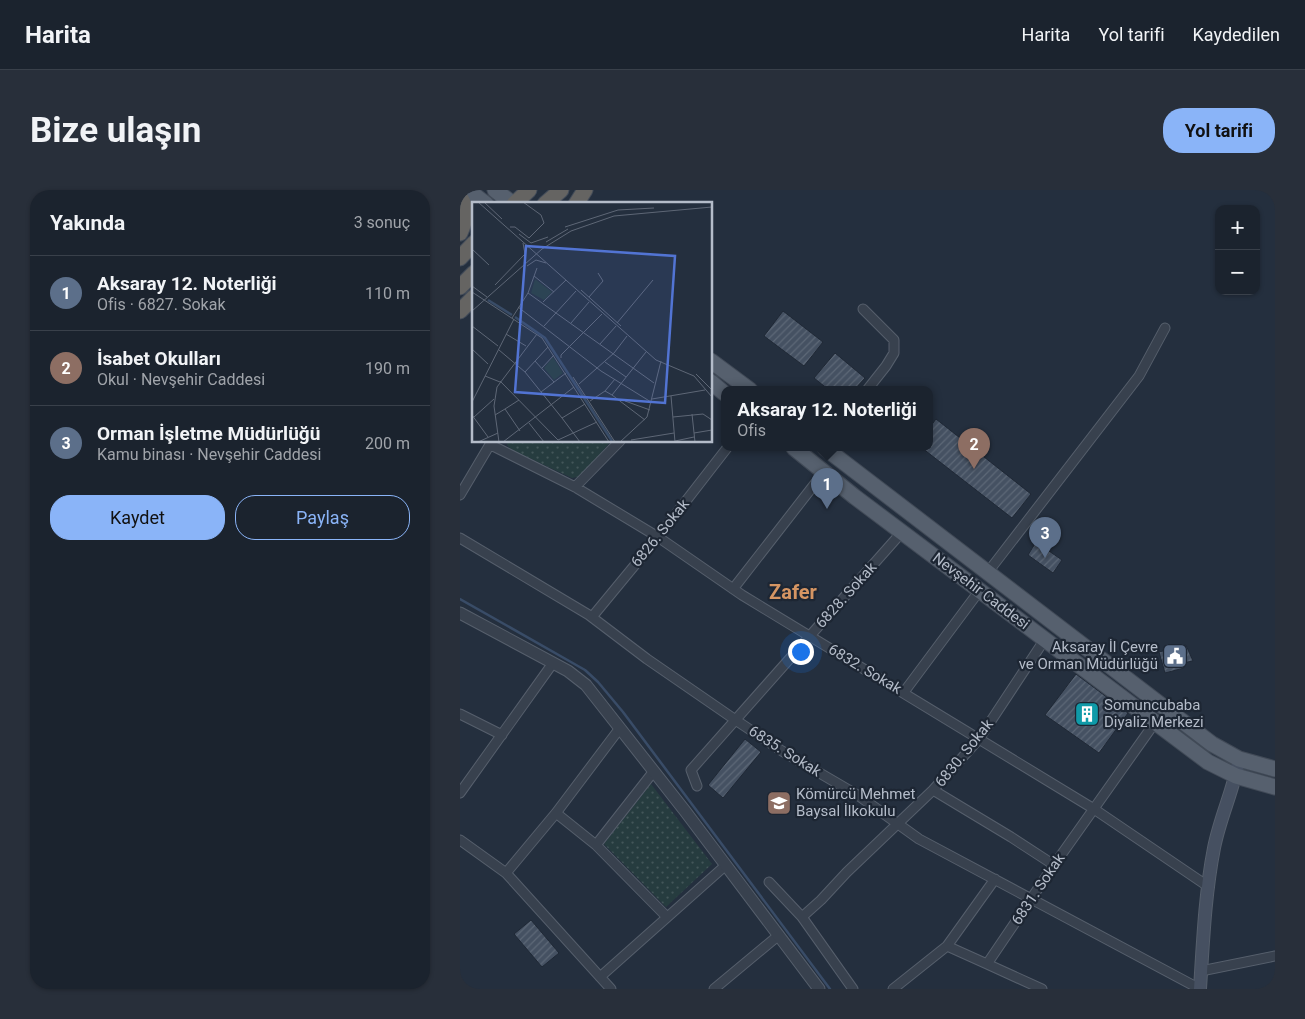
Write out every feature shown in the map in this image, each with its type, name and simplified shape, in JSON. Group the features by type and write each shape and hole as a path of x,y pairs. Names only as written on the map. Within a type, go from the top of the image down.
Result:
{"highway":[{"path":"516,202 529,190"},
{"path":"577,202 585,190"},
{"path":"460,233 465,223 465,193"},
{"path":"460,258 472,246"},
{"path":"460,287 472,275"},
{"path":"460,311 472,299"}],"main road":[{"path":"495,190 511,202"},
{"path":"465,193 482,202"},
{"path":"712,362 745,386"},
{"name":"Nevşehir Caddesi","path":"798,451 902,532 1156,721 1208,762 1236,776 1275,787"},
{"name":"Nevşehir Caddesi","path":"829,451 1212,744 1239,759 1275,769"},
{"path":"1200,989 1204,928 1214,848 1236,776 1239,759"}],"street":[{"path":"863,309 894,340 894,353 870,386"},
{"path":"988,572 1139,376 1165,328"},
{"path":"575,487 619,442"},
{"path":"460,496 492,443"},
{"name":"6832. Sokak","path":"492,443 575,487 658,537 734,589 1094,809 1209,887"},
{"name":"6826. Sokak","path":"592,617 658,537 725,451"},
{"path":"734,589 824,472"},
{"name":"6828. Sokak","path":"697,786 691,770 902,532"},
{"name":"6835. Sokak","path":"460,538 592,617 647,659 736,721 782,751 859,796 919,839 1200,989"},
{"path":"904,692 980,590"},
{"path":"460,613 554,663 586,685 654,771 819,989"},
{"name":"6830. Sokak","path":"802,917 933,790 979,738 1045,639"},
{"path":"460,793 554,663"},
{"path":"460,714 502,735"},
{"name":"6831. Sokak","path":"987,964 1030,899 1156,721"},
{"path":"506,873 556,814 620,728"},
{"path":"596,845 654,771"},
{"path":"933,790 1011,836 1054,865"},
{"path":"556,814 596,845 667,917"},
{"path":"460,840 506,873 611,989"},
{"path":"600,978 726,865"},
{"path":"893,989 947,946 995,879"},
{"path":"769,882 802,917 853,989"},
{"path":"714,989 779,935"},
{"path":"947,946 1042,989"},
{"path":"1201,971 1275,956"}],"green space":[{"path":"508,442 610,442 581,476 572,478 512,450 507,445"},
{"path":"651,784 712,864 666,907 604,844"}],"building":[{"path":"783,311 823,342 804,366 764,336"},
{"path":"835,353 865,378 858,386 824,386 814,378"},
{"path":"936,419 1031,494 1012,518 926,451 933,451 933,423"},
{"path":"1036,542 1062,560 1053,573 1028,555"},
{"name":"Aksaray İl Çevre ve Orman Müdürlüğü","path":"1186,645 1193,661 1182,663 1184,668 1165,673 1159,652"},
{"name":"Somuncubaba Diyaliz Merkezi","path":"1076,674 1128,713 1099,753 1045,715"},
{"path":"745,739 761,752 723,798 708,785"},
{"path":"531,920 559,953 542,967 514,934"}],"waterway":[{"path":"460,599 585,670 598,682 623,712 830,989"}],"place":[{"name":"İsabet Okulları","path":"974,469"},
{"name":"Aksaray 12. Noterliği","path":"827,509"},
{"name":"Orman İşletme Müdürlüğü","path":"1045,558"},
{"name":"Aksaray İl Çevre ve Orman Müdürlüğü","path":"1175,656"},
{"name":"Somuncubaba Diyaliz Merkezi","path":"1087,714"},
{"name":"Kömürcü Mehmet Baysal İlkokulu","path":"779,803"}],"district":[{"name":"Zafer","path":"793,592"}]}
